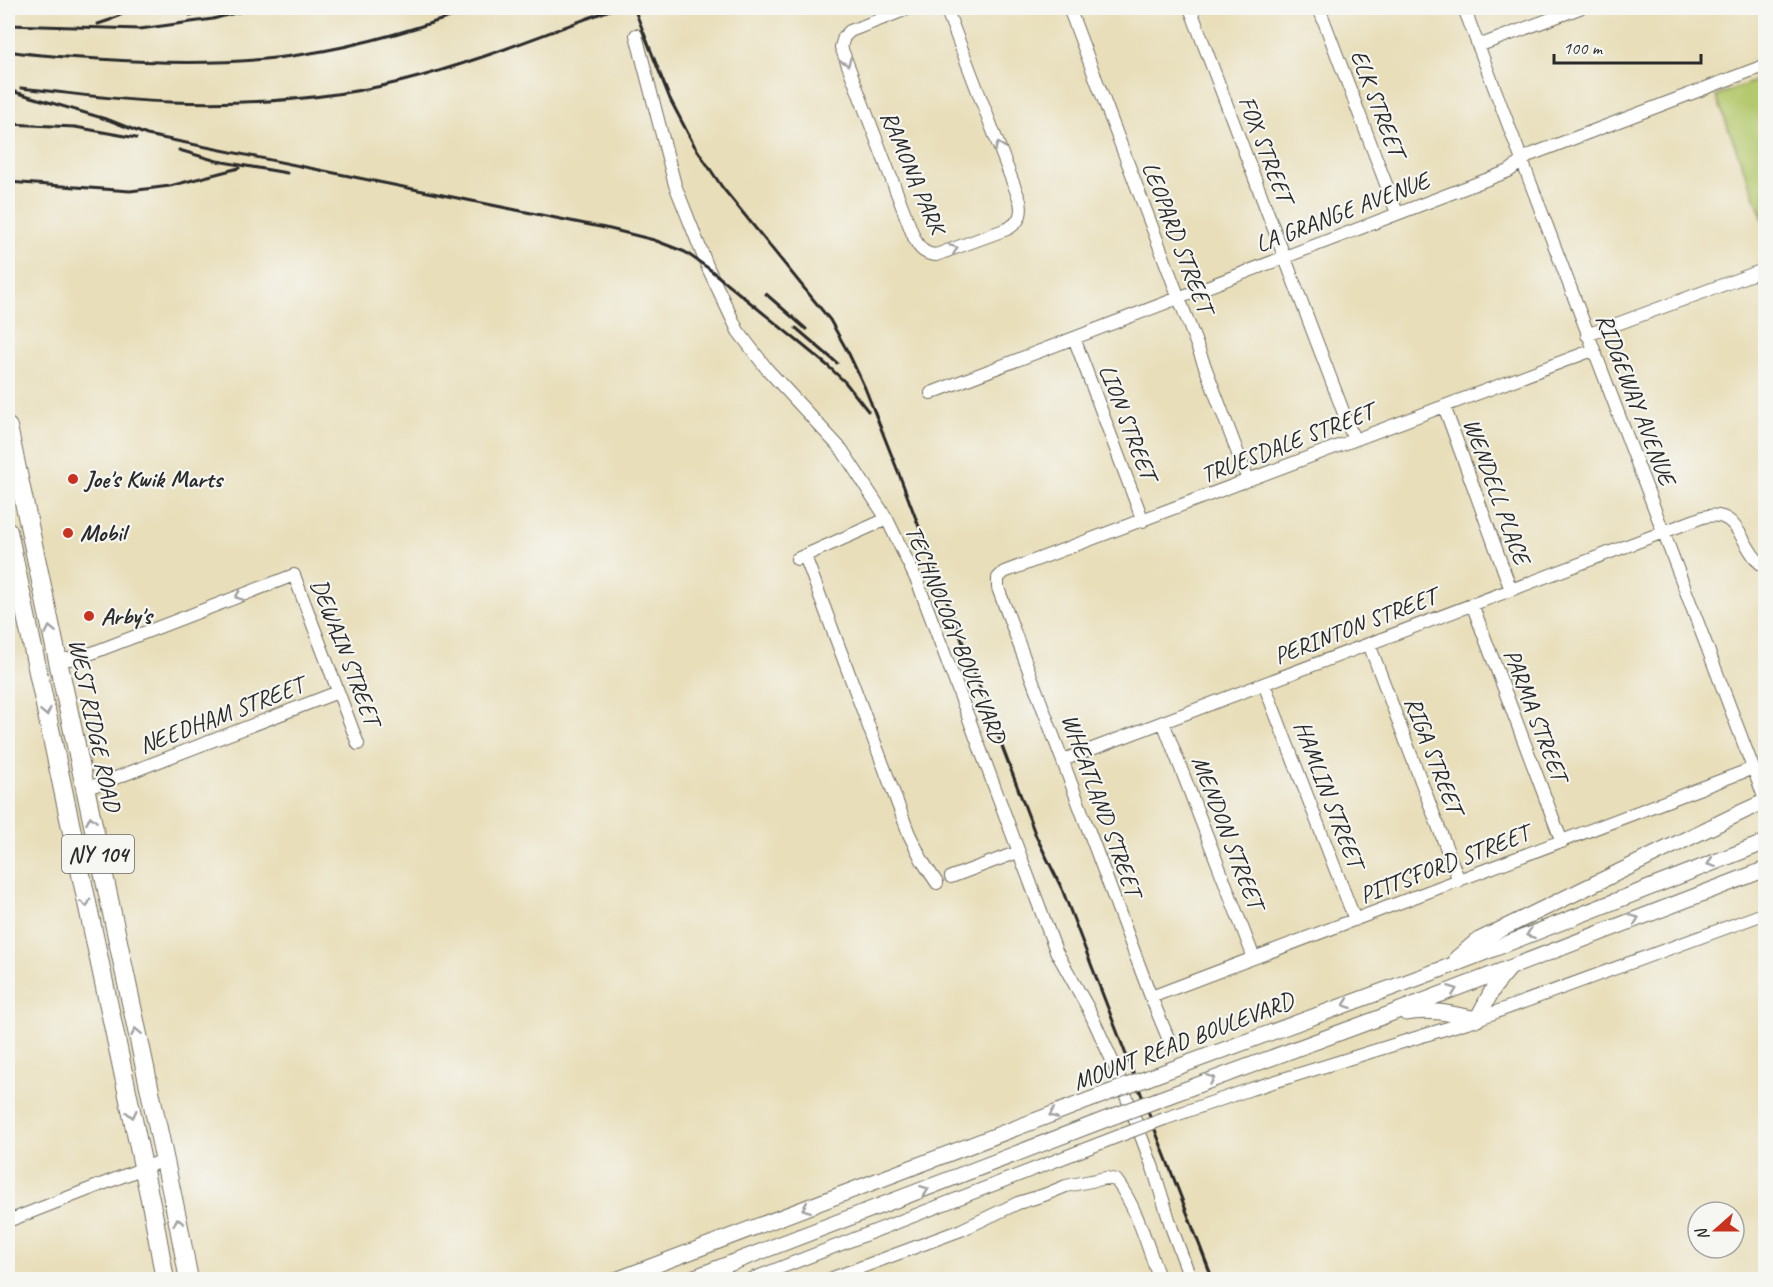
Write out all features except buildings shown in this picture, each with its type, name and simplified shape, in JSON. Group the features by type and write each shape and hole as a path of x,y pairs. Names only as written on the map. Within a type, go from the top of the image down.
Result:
{"highway":[{"name":"WEST RIDGE ROAD","path":"8,428 189,1280"},
{"name":"WEST RIDGE ROAD","path":"8,540 144,1168 165,1280"},
{"path":"158,1280 161,1254"}],"main road":[{"path":"1445,968 1477,942 1765,803"},
{"name":"MOUNT READ BOULEVARD","path":"616,1280 1445,968 1766,842"},
{"name":"MOUNT READ BOULEVARD","path":"687,1280 1766,869"},
{"path":"1374,1020 1416,1011 1437,1011 1477,1020 1494,987 1510,968"}],"street":[{"name":"RAMONA PARK","path":"910,8 850,31 844,37 842,46 913,235 921,250 936,255 1007,229 1017,223 1022,213 1020,201 946,8"},
{"name":"LEOPARD STREET","path":"1069,8 1248,480"},
{"name":"FOX STREET","path":"1190,8 1354,440"},
{"name":"ELK STREET","path":"1319,8 1397,213"},
{"name":"RIDGEWAY AVENUE","path":"1464,8 1765,803"},
{"path":"1478,46 1580,8"},
{"name":"TECHNOLOGY BOULEVARD","path":"636,35 675,185 708,268 738,331 768,369 842,450 887,519 918,583 1056,951 1088,1008 1116,1069 1191,1280"},
{"name":"LA GRANGE AVENUE","path":"931,393 1509,171 1530,155 1766,65"},
{"path":"1587,335 1766,269"},
{"name":"LION STREET","path":"1074,338 1143,521"},
{"name":"TRUESDALE STREET","path":"998,578 1004,572 1593,350"},
{"name":"WENDELL PLACE","path":"1444,406 1511,590"},
{"name":"PERINTON STREET","path":"1063,760 1711,515 1725,517 1735,525 1752,557 1766,568"},
{"path":"887,519 801,557 909,834 937,883"},
{"path":"8,540 30,537"},
{"name":"DEWAIN STREET","path":"56,660 79,658 294,575 358,744"},
{"name":"WHEATLAND STREET","path":"998,578 998,588 1171,1045"},
{"name":"PARMA STREET","path":"1472,604 1562,842"},
{"name":"RIGA STREET","path":"1369,644 1460,881"},
{"name":"HAMLIN STREET","path":"1264,684 1355,920"},
{"name":"NEEDHAM STREET","path":"84,788 100,784 338,692"},
{"name":"MENDON STREET","path":"1163,722 1254,958"},
{"name":"PITTSFORD STREET","path":"1151,997 1751,769"},
{"path":"951,877 1018,852"},
{"path":"749,1280 1164,1119 1251,1089 1477,1020 1766,913"},
{"path":"8,1221 164,1160"},
{"path":"827,1280 950,1234 1018,1203 1044,1196 1066,1186 1106,1178 1116,1180 1125,1192 1160,1280"}],"green space":[{"path":"1765,77 1765,224 1716,96"}],"railway":[{"path":"190,15 218,8"},
{"path":"8,25 140,29 213,19 253,8"},
{"path":"8,51 150,62 202,63 279,58 349,46 414,29 477,8"},
{"path":"21,88 114,98 202,103 297,99 329,95 391,84 447,69 615,8"},
{"path":"634,8 670,99 694,145 722,187 830,320 865,388 1036,836 1062,889 1213,1280"},
{"path":"98,24 131,10"},
{"path":"8,90 109,120 147,135 610,229 654,240 685,252 708,268 828,366 845,382 868,411"},
{"path":"8,124 75,127 136,138"},
{"path":"179,150 217,161 287,173"},
{"path":"8,182 130,191 170,186 239,168"},
{"path":"766,294 806,329"},
{"path":"796,328 837,363"}],"place":[{"name":"Joe's Kwik Marts","path":"73,479"},
{"name":"Mobil","path":"68,533"},
{"name":"Arby's","path":"89,616"}]}
